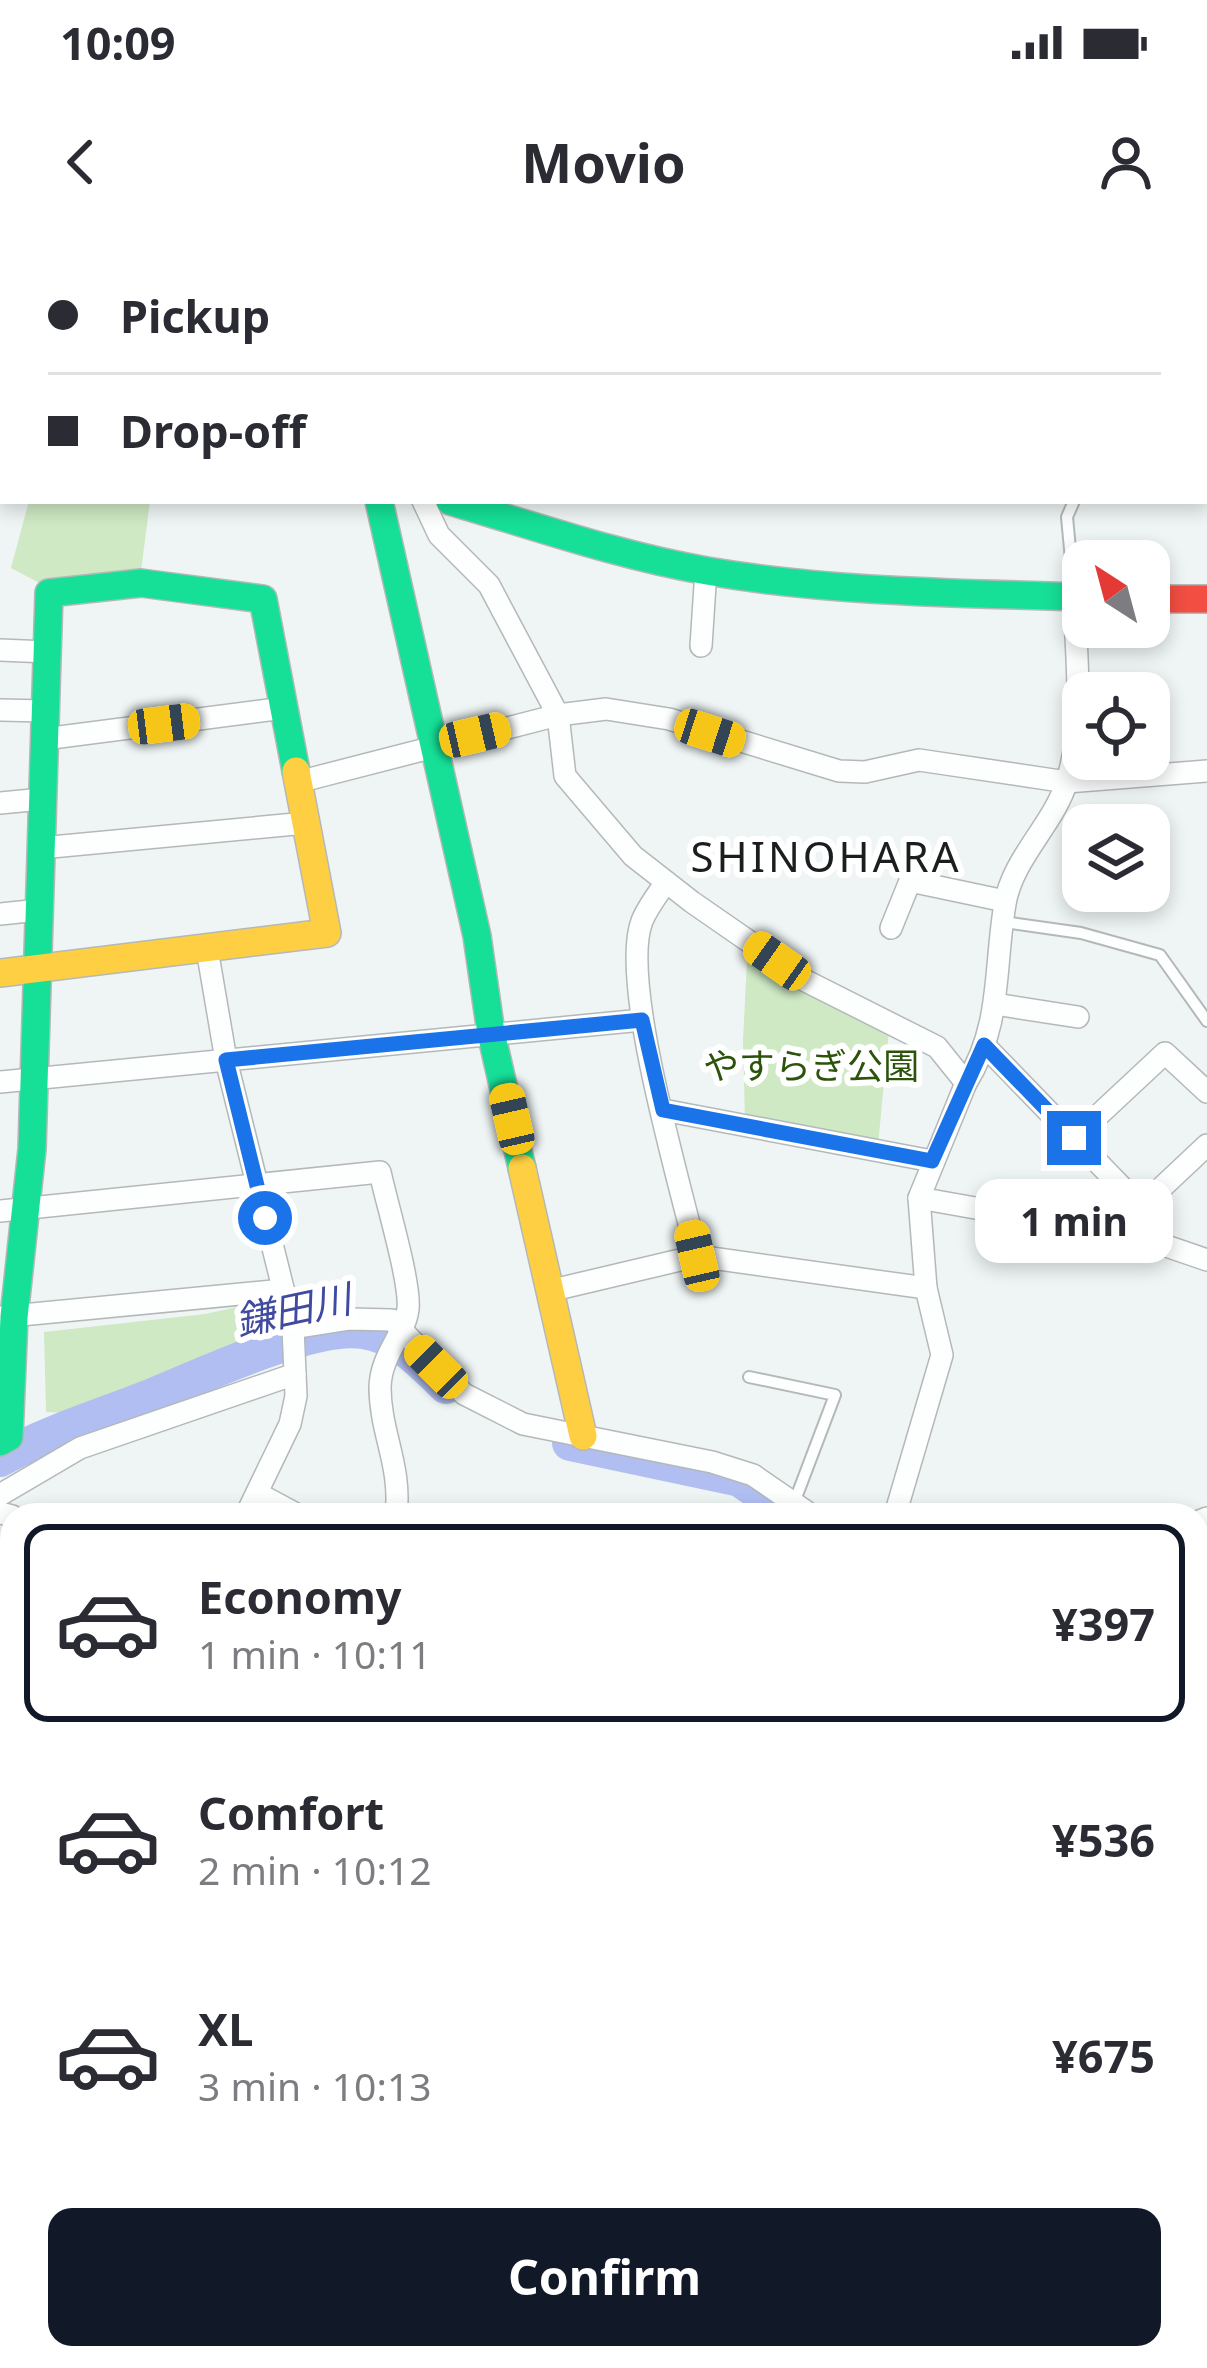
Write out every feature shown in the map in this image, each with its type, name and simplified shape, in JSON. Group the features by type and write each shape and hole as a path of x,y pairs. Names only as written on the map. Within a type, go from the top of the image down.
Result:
{"street":[{"path":"380,504 477,936 491,1033 583,1436"},
{"path":"425,504 450,550 489,585 558,715 565,776 633,856 806,981 937,1047 966,1083"},
{"path":"460,504 611,549 706,570 802,583 1062,596"},
{"path":"701,646 706,570"},
{"path":"0,973 37,970 327,933 263,599 142,583 49,593 42,799 41,848 37,970 34,1079 14,1209 7,1317 9,1436 0,1442"},
{"path":"1170,598 1201,596"},
{"path":"899,1503 942,1354 926,1288 919,1198 966,1083 981,1060 995,1004 1004,912 1067,782 1078,704 1078,648"},
{"path":"0,650 47,652"},
{"path":"0,710 45,725 284,708"},
{"path":"298,782 558,715 605,709 669,719 839,771 865,772 919,760 1067,782 1207,772"},
{"path":"0,802 42,799"},
{"path":"41,848 306,823"},
{"path":"891,928 910,881 1004,912"},
{"path":"666,882 642,920 637,945 642,1020 697,1256"},
{"path":"0,914 39,910"},
{"path":"207,949 226,1060 292,1328 296,1396 290,1424 252,1503"},
{"path":"995,1004 1078,1017"},
{"path":"0,1082 642,1020"},
{"path":"984,1045 1141,1207 1207,1145"},
{"path":"1074,1138 1165,1053 1207,1092"},
{"path":"663,1110 932,1161"},
{"path":"14,1209 380,1172 408,1311 382,1364 380,1386 399,1487 397,1503"},
{"path":"919,1198 1142,1238 1207,1260"},
{"path":"553,1290 697,1256 926,1288"},
{"path":"7,1317 283,1290"},
{"path":"292,1328 350,1319 392,1320 464,1394 523,1424 712,1462 753,1475 793,1503"},
{"path":"0,1495 80,1448 295,1374"},
{"path":"257,1492 277,1503"}],"lane":[{"path":"1070,540 1067,518 1073,504"},
{"path":"1004,912 1160,955 1207,1021"},
{"path":"748,1377 835,1395 804,1503"}],"green space":[{"path":"28,504 150,504 140,579 49,588 11,568"},
{"name":"やすらぎ公園","path":"747,961 889,1030 878,1145 745,1121"},
{"path":"261,1302 278,1326 259,1344 63,1413 46,1412 44,1332 205,1314"}],"waterway":[{"name":"鎌田川","path":"0,1459 254,1354 314,1335 363,1331 387,1338 446,1386"},
{"name":"鎌田川","path":"570,1443 740,1479 774,1503"}],"traffic: fast":[{"path":"380,504 477,936 491,1033 522,1168"},
{"path":"460,504 610,549 707,571 848,587 1062,596"},
{"path":"0,1442 9,1437 14,1317 32,1149 49,593 141,583 263,599 296,771"}],"traffic: slow":[{"path":"0,973 327,933 296,771"},
{"path":"522,1168 583,1436"}],"traffic: jam":[{"path":"1170,599 1207,599"}],"district":[{"name":"SHINOHARA","path":"826,857"}],"route":[{"path":"265,1218 226,1060 642,1020 663,1110 932,1161 984,1045 1074,1138"}]}
